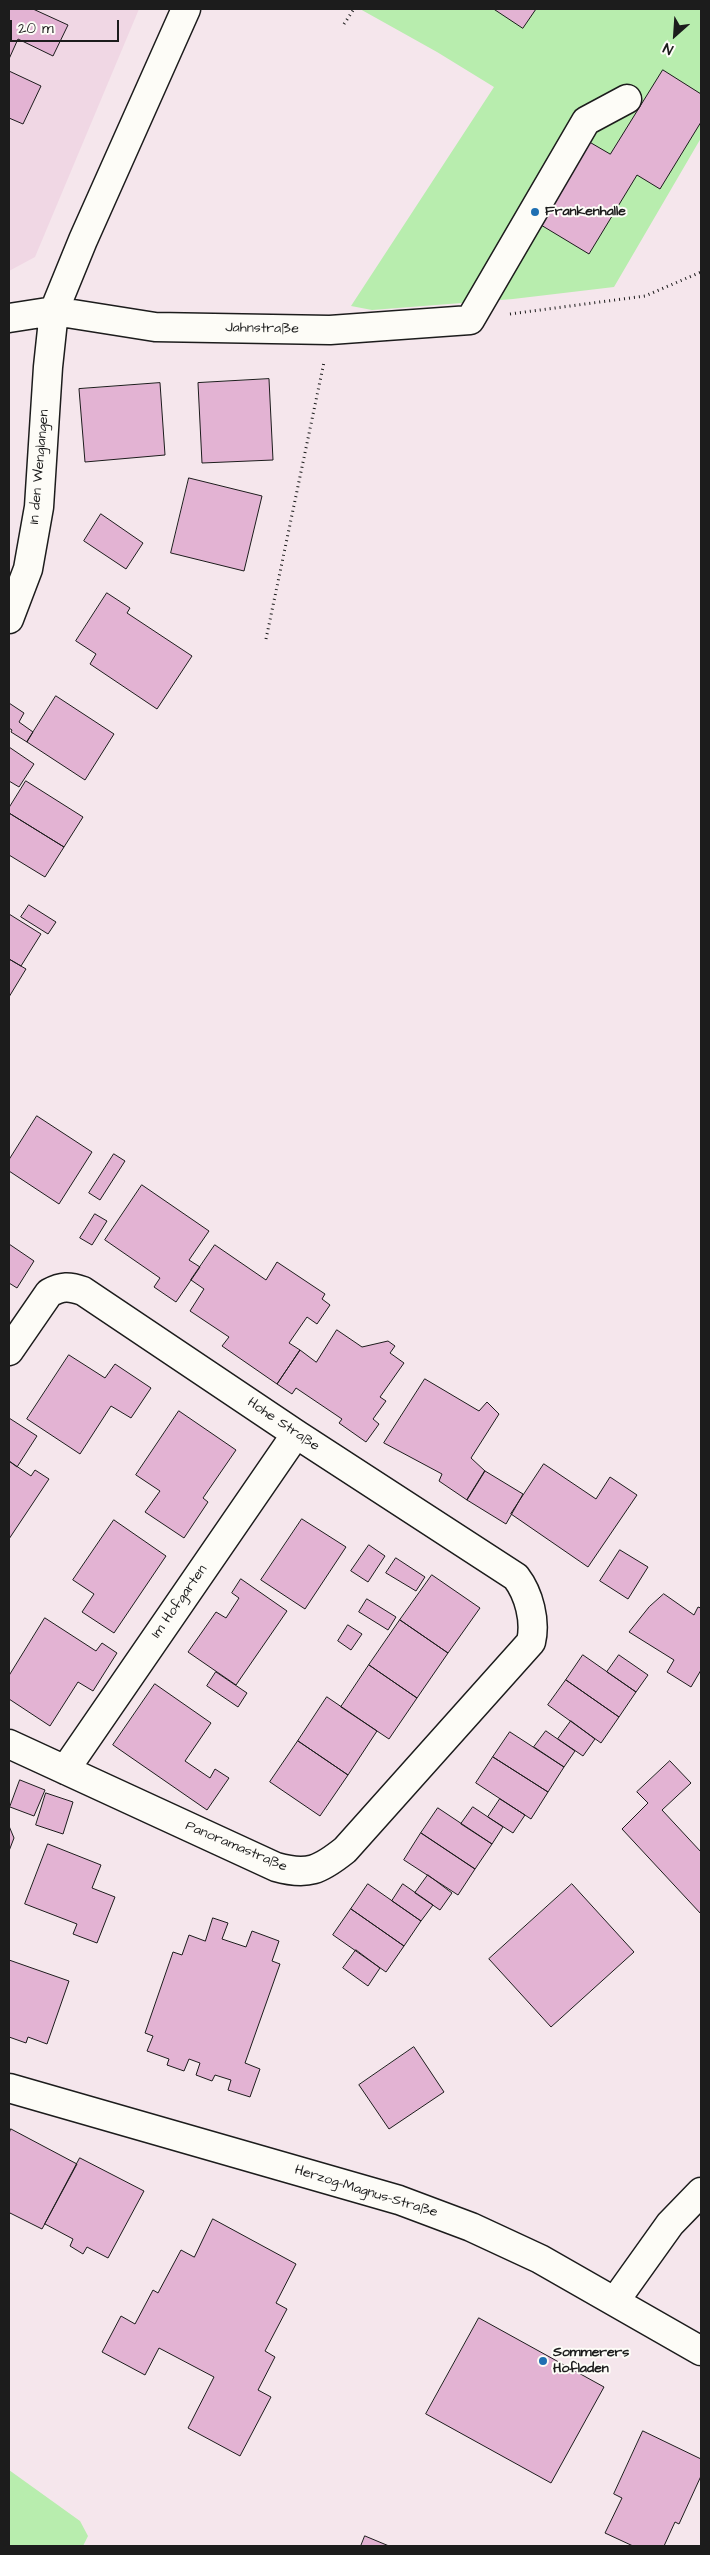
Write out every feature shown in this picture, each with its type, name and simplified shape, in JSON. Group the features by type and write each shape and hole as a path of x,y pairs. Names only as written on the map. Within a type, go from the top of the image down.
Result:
{"street":[{"path":"54,311 83,240 186,9"},
{"path":"470,320 586,121 627,99"},
{"name":"Jahnstraße","path":"9,318 54,311 155,327 330,330 470,320"},
{"name":"In den Wenglangen","path":"9,619 28,569 39,507 48,367 54,311"},
{"name":"Hohe Straße","path":"9,1352 49,1293 59,1288 70,1286 83,1291 296,1434 516,1577 525,1588 534,1630 531,1642"},
{"name":"Im Hofgarten","path":"65,1770 296,1434"},
{"name":"Panoramastraße","path":"9,1744 276,1867 295,1872 311,1871 327,1864 345,1850 531,1642"},
{"name":"Herzog-Magnus-Straße","path":"10,2092 399,2200 480,2231 540,2259 701,2351"},
{"path":"615,2301 670,2224 701,2192"}],"path":[{"path":"344,24 354,9"},
{"path":"470,320 645,296 701,272"},
{"path":"266,639 330,330"}],"shaded area":[{"path":"9,9 139,9 35,257 9,271"}],"green space":[{"name":"Frankenhalle","path":"360,9 701,9 701,138 614,287 513,299 372,310 351,306 494,87 437,52"},
{"path":"9,2470 80,2521 88,2536 83,2546 9,2546"}],"building":[{"path":"9,9 33,9 68,25 53,56 18,39 9,59"},
{"path":"494,9 536,9 523,28"},
{"path":"663,70 701,94 701,122 660,189 637,175 589,254 536,222 586,140 610,154"},
{"path":"9,71 41,86 23,124 9,118"},
{"path":"269,379 273,460 202,463 198,383"},
{"path":"160,383 165,455 85,462 79,389"},
{"path":"189,478 262,496 244,571 171,553"},
{"path":"101,514 143,543 126,569 84,541"},
{"path":"107,593 130,608 127,613 192,656 157,709 90,664 96,654 76,641"},
{"path":"56,696 114,734 85,780 27,742"},
{"path":"9,703 24,713 19,722 33,732 27,742 11,732 12,730 9,728"},
{"path":"9,747 34,764 19,787 9,781"},
{"path":"26,781 83,817 64,847 9,813 9,808"},
{"path":"9,813 64,847 45,877 9,855"},
{"path":"29,905 56,922 48,934 21,917"},
{"path":"9,914 41,934 21,966 9,959"},
{"path":"9,959 26,969 9,997"},
{"path":"37,1116 92,1152 59,1204 9,1171 9,1160"},
{"path":"114,1154 125,1161 100,1200 89,1193"},
{"path":"142,1185 209,1231 189,1260 200,1267 176,1302 154,1287 160,1278 105,1240"},
{"path":"95,1214 107,1221 92,1245 80,1238"},
{"path":"9,1244 34,1261 17,1288 9,1283"},
{"path":"215,1245 266,1280 277,1262 325,1294 322,1299 330,1305 317,1324 307,1317 289,1343 300,1350 277,1384 222,1346 229,1337 190,1311 204,1289 191,1280"},
{"path":"337,1330 362,1347 388,1341 395,1346 390,1353 404,1363 380,1397 386,1401 373,1419 379,1424 366,1442 339,1423 342,1419 296,1388 292,1394 277,1384 300,1350 316,1362"},
{"path":"69,1355 105,1378 115,1364 151,1388 131,1418 111,1406 80,1454 27,1419"},
{"path":"425,1379 479,1411 487,1402 499,1414 471,1458 485,1471 467,1500 439,1481 442,1474 384,1443"},
{"path":"179,1411 236,1450 203,1498 208,1502 184,1538 145,1512 160,1491 136,1475"},
{"path":"9,1418 37,1436 17,1467 9,1461"},
{"path":"9,1461 31,1476 35,1470 49,1479 9,1539"},
{"path":"544,1464 596,1499 610,1477 637,1495 588,1567 511,1514"},
{"path":"485,1471 523,1494 506,1524 467,1500"},
{"path":"302,1519 346,1547 305,1609 261,1580"},
{"path":"114,1520 166,1556 114,1633 82,1612 94,1594 73,1580"},
{"path":"369,1545 385,1556 368,1582 351,1571"},
{"path":"620,1550 648,1567 628,1599 600,1581"},
{"path":"396,1558 425,1577 416,1591 386,1573"},
{"path":"432,1575 480,1608 448,1653 400,1620"},
{"path":"241,1579 287,1611 236,1685 188,1652 216,1612 226,1618 239,1598 232,1593"},
{"path":"664,1594 694,1615 698,1607 701,1608 701,1670 691,1687 667,1672 674,1660 629,1632 649,1607"},
{"path":"367,1599 396,1617 388,1630 359,1612"},
{"path":"45,1618 96,1651 102,1643 117,1653 93,1691 78,1682 50,1726 9,1699 9,1676"},
{"path":"400,1620 448,1653 417,1698 369,1665"},
{"path":"348,1625 362,1634 351,1650 338,1641"},
{"path":"583,1655 636,1692 619,1717 566,1680"},
{"path":"619,1655 648,1675 636,1692 607,1672"},
{"path":"369,1665 417,1698 389,1739 341,1707"},
{"path":"216,1672 247,1693 238,1707 207,1686"},
{"path":"566,1680 619,1717 601,1743 548,1705"},
{"path":"155,1684 211,1723 185,1761 210,1778 215,1769 229,1778 207,1810 113,1745"},
{"path":"327,1697 377,1731 348,1775 298,1741"},
{"path":"571,1721 595,1739 583,1756 558,1739"},
{"path":"546,1731 575,1751 564,1767 534,1747"},
{"path":"510,1732 564,1767 548,1792 493,1757"},
{"path":"298,1741 348,1775 320,1816 270,1782"},
{"path":"493,1757 548,1792 531,1819 476,1783"},
{"path":"670,1761 691,1783 662,1810 701,1852 701,1914 622,1829 648,1803 637,1792"},
{"path":"20,1780 45,1790 34,1816 10,1807"},
{"path":"46,1793 73,1802 63,1834 36,1825"},
{"path":"500,1799 525,1815 513,1833 488,1817"},
{"path":"473,1807 503,1827 492,1844 461,1824"},
{"path":"438,1808 492,1844 475,1869 421,1833"},
{"path":"9,1826 14,1838 9,1851"},
{"path":"421,1833 475,1869 458,1895 404,1860"},
{"path":"48,1844 101,1865 92,1888 115,1897 97,1943 73,1934 77,1924 25,1904"},
{"path":"428,1875 452,1893 440,1910 415,1893"},
{"path":"368,1884 421,1921 404,1946 351,1909"},
{"path":"403,1884 433,1905 421,1921 392,1901"},
{"path":"572,1884 634,1952 551,2027 489,1959"},
{"path":"351,1909 404,1946 386,1972 333,1935"},
{"path":"213,1918 228,1923 222,1939 246,1947 252,1931 279,1941 272,1961 280,1964 245,2063 260,2069 250,2097 228,2090 231,2080 215,2075 212,2081 196,2075 200,2063 189,2059 184,2071 167,2065 169,2059 147,2051 153,2036 145,2033 173,1952 182,1955 189,1935 205,1941"},
{"path":"356,1950 380,1968 368,1986 343,1968"},
{"path":"9,1960 69,1981 47,2044 28,2037 26,2043 9,2037"},
{"path":"414,2047 444,2092 389,2129 359,2085"},
{"path":"11,2129 77,2164 42,2229 10,2213 9,2216 9,2134"},
{"path":"80,2158 144,2191 108,2258 87,2247 83,2254 70,2246 73,2239 45,2224"},
{"path":"213,2219 296,2264 276,2303 287,2309 265,2351 275,2357 258,2390 271,2397 240,2456 188,2428 214,2377 159,2348 145,2375 102,2352 121,2316 135,2324 153,2290 158,2293 181,2250 194,2257"},
{"path":"479,2318 604,2387 551,2483 426,2414"},
{"path":"643,2431 701,2459 701,2476 679,2524 675,2522 664,2546 633,2546 605,2533 622,2498 614,2494"},
{"path":"365,2536 389,2546 361,2546"}],"place":[{"name":"Frankenhalle","path":"535,212"},
{"name":"Sommerers Hofladen","path":"543,2361"}]}
